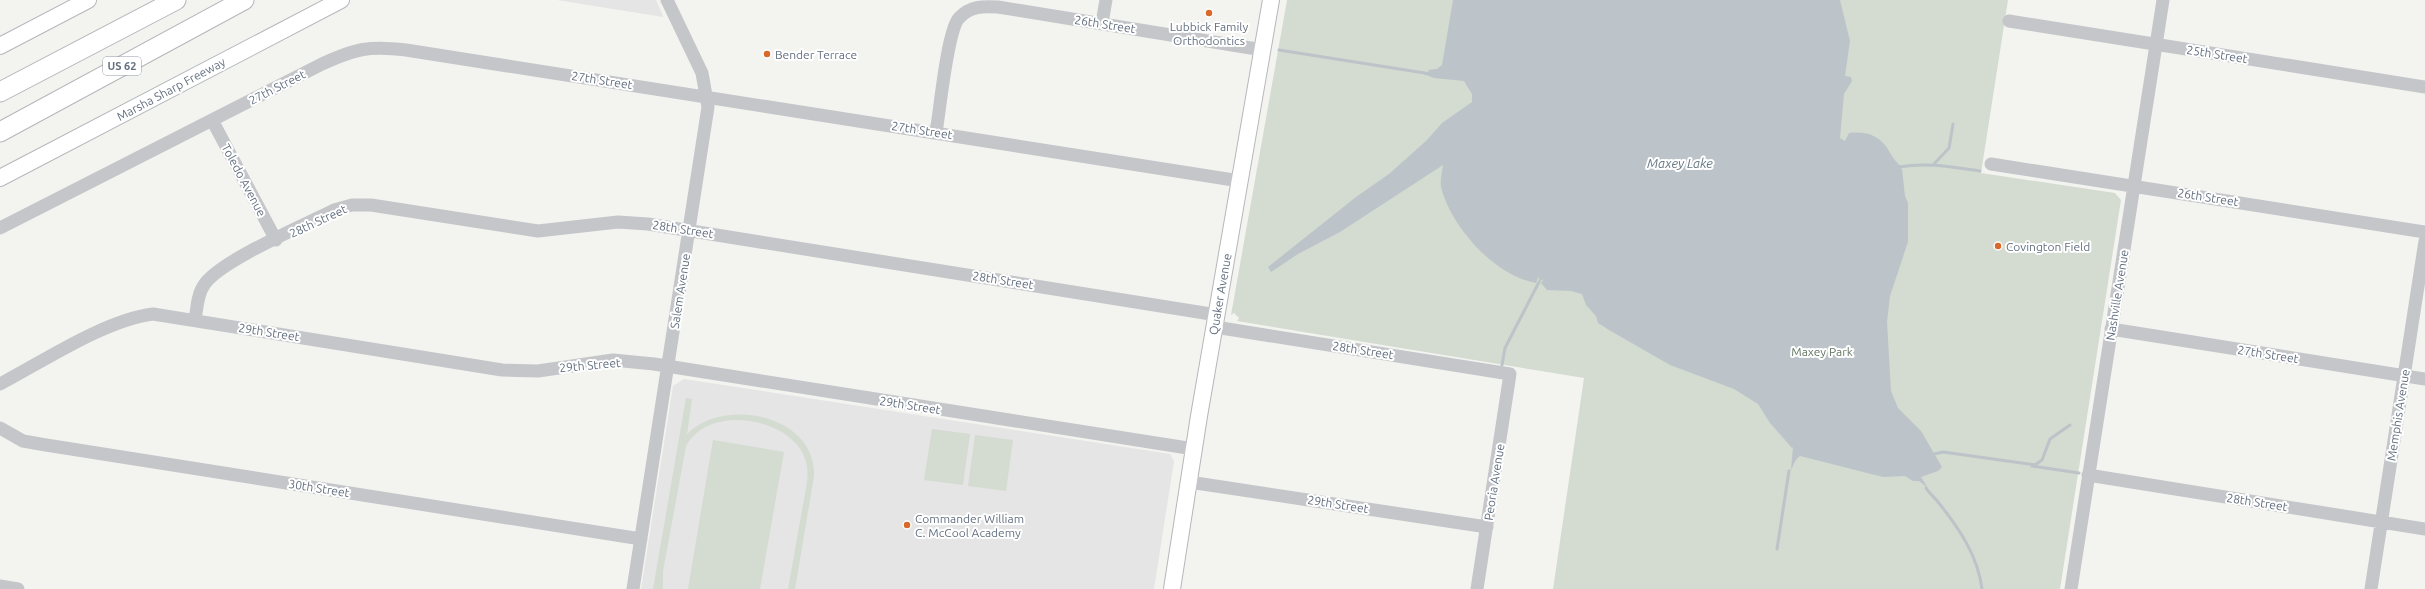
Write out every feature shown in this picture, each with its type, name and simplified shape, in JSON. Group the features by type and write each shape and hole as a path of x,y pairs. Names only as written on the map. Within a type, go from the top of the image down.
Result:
{"highway":[{"name":"US 62","path":"0,92 176,0"},
{"name":"US 62","path":"0,132 244,0"}],"main road":[{"path":"0,46 88,0"},
{"name":"Marsha Sharp Freeway","path":"0,178 341,0"},
{"name":"Quaker Avenue","path":"1172,589 1194,449 1271,0"}],"street":[{"name":"Salem Avenue","path":"633,589 669,366 708,107 702,73 667,0"},
{"path":"1102,23 1106,0"},
{"name":"Nashville Avenue","path":"2071,589 2163,0"},
{"name":"26th Street","path":"936,132 954,25 959,18 970,9 986,6 1102,23 1263,50"},
{"name":"25th Street","path":"2009,21 2425,86"},
{"name":"27th Street","path":"0,228 329,61 360,48 374,47 936,132 1240,181"},
{"name":"Toledo Avenue","path":"212,120 276,240"},
{"name":"26th Street","path":"1991,164 2425,232"},
{"name":"28th Street","path":"196,320 200,294 212,276 223,266 334,210 352,205 371,205 538,231 618,222 689,230 1216,320 1510,374"},
{"name":"Memphis Avenue","path":"2371,589 2425,241"},
{"name":"29th Street","path":"0,384 112,325 133,316 153,314 502,370 538,370 613,360 669,366 1194,449"},
{"name":"27th Street","path":"2111,329 2425,379"},
{"name":"Peoria Avenue","path":"1477,589 1510,374"},
{"name":"30th Street","path":"0,428 9,435 23,441 38,444 641,539"},
{"name":"28th Street","path":"2088,475 2425,528"},
{"name":"29th Street","path":"1189,482 1487,527"},
{"path":"0,586 18,589"}],"shaded area":[{"path":"557,0 656,0 663,17"},
{"name":"Commander William C. McCool Academy","path":"684,379 1170,454 1174,461 1154,589 641,589 673,386"}],"green space":[{"name":"Maxey Park","path":"1287,0 2008,0 1981,173 2115,193 2121,200 2060,589 1553,589 1584,378 1237,321 1239,318 1234,313 1231,315"},
{"path":"686,398 692,399 687,434 703,422 723,416 744,415 765,418 784,426 800,438 811,455 814,476 795,589 788,589 807,481 807,466 804,455 798,446 781,431 759,423 729,420 715,423 701,429 690,439 686,446 663,571 663,589 653,589"},
{"path":"932,429 970,434 963,485 924,480"},
{"path":"975,435 1013,440 1006,491 968,486"},
{"path":"713,440 784,452 760,589 688,589"}],"water":[{"name":"Maxey Lake","path":"1453,0 1840,0 1850,41 1845,76 1851,77 1852,81 1844,94 1840,138 1845,141 1849,133 1872,135 1881,141 1897,163 1901,166 1898,167 1902,169 1905,196 1908,203 1908,242 1890,296 1887,322 1891,391 1898,408 1921,431 1942,467 1938,471 1921,477 1928,488 1919,481 1913,481 1905,476 1883,477 1800,456 1796,459 1791,469 1793,447 1792,448 1770,423 1758,404 1734,389 1670,365 1609,330 1598,323 1596,316 1586,305 1582,294 1571,291 1547,290 1541,283 1544,279 1539,282 1539,276 1536,283 1521,279 1505,271 1491,260 1477,247 1454,218 1441,187 1443,165 1340,232 1298,254 1271,272 1268,267 1356,197 1389,174 1427,140 1442,123 1472,102 1472,94 1464,81 1434,78 1421,73 1430,75 1428,70 1437,69 1442,65"}],"waterway":[{"path":"1279,50 1431,74"},
{"path":"1934,164 1949,148 1953,124"},
{"path":"1899,167 1930,165 1980,171"},
{"path":"1502,365 1505,348 1539,282"},
{"path":"1934,454 1943,452 2035,465 2042,460 2050,439 2070,425"},
{"path":"2032,466 2079,473"},
{"path":"1777,549 1789,471"},
{"path":"1926,488 1960,532 1972,554 1980,577 1982,589"}],"place":[{"name":"Lubbick Family Orthodontics","path":"1209,13"},
{"name":"Bender Terrace","path":"767,54"},
{"name":"Covington Field","path":"1998,246"},
{"name":"Commander William C. McCool Academy","path":"907,525"}]}
